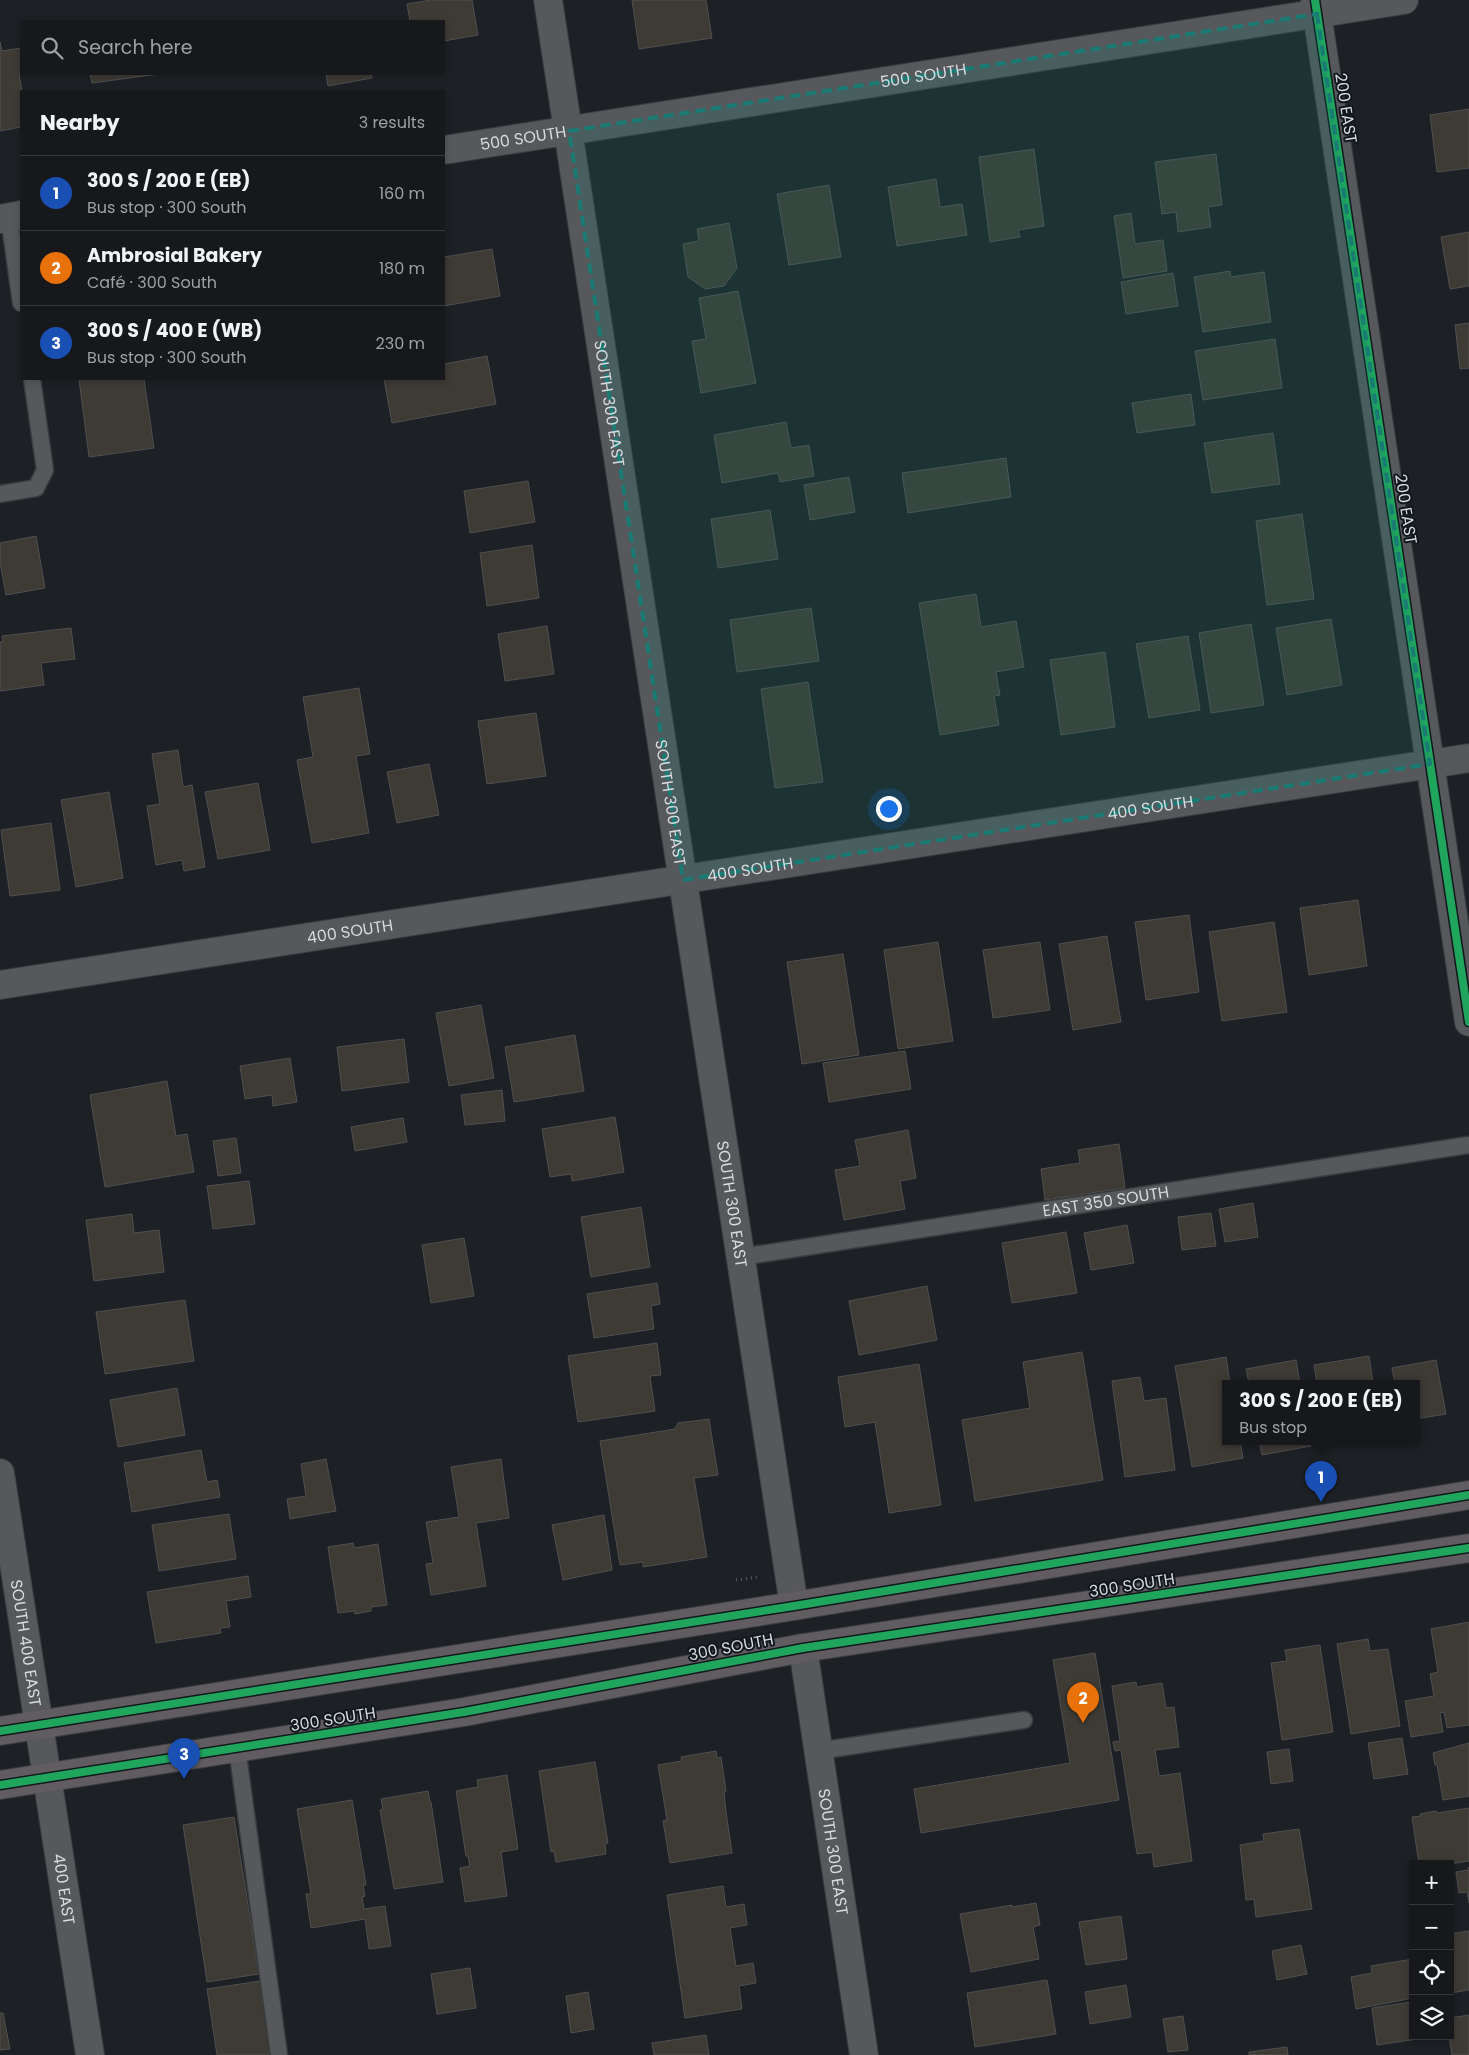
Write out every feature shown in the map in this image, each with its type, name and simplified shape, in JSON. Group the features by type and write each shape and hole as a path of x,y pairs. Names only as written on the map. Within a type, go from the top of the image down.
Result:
{"main road":[{"name":"300 SOUTH","path":"0,1731 794,1606 1469,1495"},
{"name":"300 SOUTH","path":"0,1785 464,1712 803,1648 1469,1548"}],"street":[{"name":"SOUTH 300 EAST","path":"548,0 794,1606"},
{"name":"500 SOUTH","path":"445,150 1316,7 1404,0"},
{"name":"200 EAST","path":"1316,7 1469,1022"},
{"name":"400 SOUTH","path":"0,985 1469,758"},
{"name":"SOUTH 400 EAST","path":"0,1473 39,1725"},
{"name":"SOUTH 300 EAST","path":"803,1648 864,2055"},
{"name":"400 EAST","path":"39,1725 90,2055"}],"lane":[{"path":"10,217 20,295"},
{"path":"0,494 36,488 45,470 32,380"},
{"name":"EAST 350 SOUTH","path":"741,1257 1469,1145"},
{"path":"818,1751 1024,1720"},
{"path":"237,1748 279,2055"}],"highlighted area":[{"path":"1317,14 1430,764 683,880 569,131"}],"building":[{"path":"431,0 472,0 478,35 445,41 445,20 410,20 407,4"},
{"path":"632,0 706,0 712,38 639,49"},
{"path":"0,42 2,51 20,48 19,74 22,90 20,90 20,127 0,131"},
{"path":"90,75 152,75 92,83"},
{"path":"326,75 371,75 372,78 328,86"},
{"path":"1469,109 1469,168 1437,172 1430,115"},
{"path":"1034,149 1044,226 1018,230 1020,237 990,242 979,157"},
{"path":"1216,154 1222,205 1208,207 1211,227 1178,232 1176,212 1162,214 1155,162"},
{"path":"936,179 940,207 962,204 967,235 897,246 888,187"},
{"path":"829,185 841,257 789,265 777,194"},
{"path":"1131,213 1135,244 1163,240 1167,271 1123,278 1114,216"},
{"path":"729,223 737,268 724,286 705,289 688,277 683,244 699,241 697,229"},
{"path":"1469,232 1469,286 1450,289 1441,237"},
{"path":"492,249 500,296 445,306 445,257"},
{"path":"1230,271 1231,277 1264,272 1271,322 1203,332 1194,277"},
{"path":"1173,273 1178,306 1126,314 1121,282"},
{"path":"738,291 756,383 701,393 692,341 706,339 699,298"},
{"path":"1469,323 1469,368 1460,369 1455,325"},
{"path":"1275,339 1282,388 1203,400 1195,351"},
{"path":"487,356 496,404 392,423 384,380 445,380 445,364"},
{"path":"79,380 144,380 154,448 89,457"},
{"path":"1191,394 1195,425 1137,433 1132,403"},
{"path":"786,422 791,448 809,445 814,476 780,482 778,473 722,483 714,435"},
{"path":"1273,433 1280,484 1212,493 1204,443"},
{"path":"1006,458 1011,497 908,513 902,473"},
{"path":"849,477 855,512 810,520 804,485"},
{"path":"528,481 535,522 470,533 464,491"},
{"path":"770,510 778,559 718,568 711,519"},
{"path":"1302,514 1314,599 1267,605 1256,521"},
{"path":"36,536 45,588 6,595 0,562 0,543"},
{"path":"532,545 539,598 487,606 480,553"},
{"path":"976,594 981,627 1016,621 1024,667 996,672 1000,695 994,696 999,725 940,735 919,603"},
{"path":"811,608 819,661 737,672 730,620"},
{"path":"1331,619 1342,685 1287,695 1276,628"},
{"path":"1251,624 1264,705 1211,713 1199,633"},
{"path":"547,626 554,674 505,681 498,634"},
{"path":"71,628 75,659 41,663 44,685 0,691 0,642 3,642 2,636"},
{"path":"1188,636 1200,710 1149,718 1136,644"},
{"path":"1105,652 1115,727 1061,735 1050,660"},
{"path":"808,682 823,782 775,788 761,689"},
{"path":"359,688 370,754 356,756 369,833 312,843 297,760 313,757 303,697"},
{"path":"536,713 546,776 487,784 478,721"},
{"path":"178,750 183,787 192,785 205,867 184,871 182,860 156,865 147,806 160,804 152,754"},
{"path":"429,764 439,815 397,823 387,772"},
{"path":"258,783 270,850 218,859 205,792"},
{"path":"109,792 123,878 76,887 61,800"},
{"path":"51,823 60,890 10,896 1,830"},
{"path":"1358,900 1367,966 1309,975 1300,908"},
{"path":"1189,915 1199,992 1146,1000 1135,922"},
{"path":"1274,922 1287,1012 1222,1021 1209,932"},
{"path":"1107,936 1121,1022 1073,1030 1059,944"},
{"path":"938,942 953,1041 898,1049 884,950"},
{"path":"1040,942 1050,1010 993,1018 983,950"},
{"path":"843,954 859,1055 802,1064 787,962"},
{"path":"481,1005 494,1078 449,1086 436,1013"},
{"path":"575,1035 584,1091 514,1102 505,1047"},
{"path":"404,1039 409,1082 342,1091 337,1047"},
{"path":"905,1051 911,1089 829,1102 823,1063"},
{"path":"290,1058 297,1102 273,1106 272,1095 245,1099 240,1066"},
{"path":"167,1081 176,1136 187,1134 194,1172 105,1187 90,1095"},
{"path":"502,1090 505,1121 465,1125 461,1095"},
{"path":"615,1117 624,1172 572,1181 571,1174 550,1177 542,1129"},
{"path":"403,1118 407,1142 355,1151 351,1127"},
{"path":"908,1130 916,1178 900,1181 905,1209 844,1220 835,1170 860,1166 855,1140"},
{"path":"236,1138 241,1173 218,1176 213,1141"},
{"path":"1119,1144 1125,1188 1045,1200 1041,1169 1080,1163 1078,1150"},
{"path":"249,1181 255,1224 213,1229 207,1186"},
{"path":"1253,1203 1258,1237 1225,1242 1219,1209"},
{"path":"641,1207 650,1267 591,1277 581,1217"},
{"path":"1211,1213 1216,1246 1182,1250 1178,1217"},
{"path":"132,1214 134,1233 159,1230 164,1272 94,1281 86,1220"},
{"path":"1127,1225 1134,1263 1091,1270 1084,1233"},
{"path":"1066,1232 1077,1293 1012,1303 1002,1243"},
{"path":"464,1238 474,1296 431,1303 422,1245"},
{"path":"657,1283 660,1304 651,1306 654,1329 594,1338 587,1294"},
{"path":"927,1286 937,1340 859,1355 849,1301"},
{"path":"185,1300 194,1361 105,1374 96,1312"},
{"path":"657,1343 661,1375 650,1376 655,1411 578,1422 568,1356"},
{"path":"1082,1352 1103,1480 975,1501 962,1420 1030,1408 1023,1362"},
{"path":"1369,1356 1373,1380 1316,1380 1314,1365"},
{"path":"1226,1357 1230,1380 1222,1380 1222,1445 1241,1445 1243,1458 1192,1467 1175,1366"},
{"path":"1296,1360 1299,1380 1248,1380 1246,1369"},
{"path":"1436,1360 1446,1414 1420,1418 1420,1380 1394,1380 1392,1368"},
{"path":"919,1364 941,1505 889,1513 875,1422 845,1427 838,1377"},
{"path":"1140,1377 1144,1401 1166,1398 1175,1470 1125,1477 1112,1381"},
{"path":"177,1388 185,1435 118,1447 110,1400"},
{"path":"709,1419 718,1475 694,1478 707,1557 643,1567 643,1562 620,1565 600,1441 675,1429 678,1423"},
{"path":"1260,1445 1311,1446 1262,1455"},
{"path":"201,1450 207,1482 217,1480 220,1497 132,1512 124,1463"},
{"path":"326,1459 336,1511 290,1519 287,1499 306,1496 301,1464"},
{"path":"501,1459 509,1518 476,1523 486,1586 431,1595 426,1564 433,1563 426,1522 459,1517 451,1467"},
{"path":"229,1514 236,1559 159,1571 152,1525"},
{"path":"604,1515 612,1570 563,1580 552,1525"},
{"path":"353,1543 354,1548 378,1544 387,1605 371,1607 371,1611 355,1614 355,1611 338,1613 328,1547"},
{"path":"248,1576 251,1597 226,1601 230,1627 220,1628 221,1633 156,1643 147,1592"},
{"path":"1469,1622 1469,1725 1447,1728 1444,1712 1440,1713 1443,1732 1411,1737 1405,1701 1434,1696 1430,1674 1438,1672 1431,1629"},
{"path":"1368,1639 1370,1651 1388,1649 1400,1726 1351,1734 1337,1644"},
{"path":"1320,1645 1333,1732 1282,1740 1271,1663 1287,1661 1285,1650"},
{"path":"1095,1653 1119,1800 921,1833 914,1789 1070,1763 1053,1660"},
{"path":"1136,1682 1137,1687 1162,1683 1166,1708 1174,1707 1179,1747 1155,1750 1159,1776 1180,1773 1192,1861 1154,1867 1152,1852 1137,1854 1121,1750 1115,1751 1113,1742 1120,1741 1112,1686"},
{"path":"1402,1738 1408,1774 1374,1779 1368,1743"},
{"path":"1469,1743 1469,1796 1443,1800 1433,1753"},
{"path":"1289,1749 1293,1781 1271,1784 1267,1752"},
{"path":"716,1751 717,1758 721,1757 732,1853 670,1863 663,1821 667,1820 658,1765 682,1761 681,1757"},
{"path":"595,1762 608,1843 605,1844 606,1854 556,1862 554,1851 551,1852 539,1771"},
{"path":"507,1775 518,1849 501,1852 507,1896 465,1902 460,1868 470,1866 468,1856 466,1856 456,1791 478,1787 477,1780"},
{"path":"428,1791 443,1882 394,1889 380,1810 383,1809 381,1799"},
{"path":"352,1800 366,1885 363,1885 365,1896 362,1897 364,1909 385,1906 391,1946 369,1949 365,1919 311,1928 306,1894 311,1894 297,1809"},
{"path":"1469,1808 1469,1861 1454,1863 1454,1860 1418,1860 1412,1817 1436,1811 1437,1813"},
{"path":"234,1817 259,1974 207,1982 183,1825"},
{"path":"1299,1829 1312,1909 1256,1917 1254,1899 1246,1900 1240,1845 1264,1841 1263,1834"},
{"path":"1469,1867 1469,1903 1467,1892 1459,1893 1456,1872 1468,1870"},
{"path":"723,1886 726,1907 744,1904 747,1925 730,1928 736,1966 753,1963 756,1983 739,1986 742,2009 685,2018 667,1895"},
{"path":"1036,1903 1040,1925 1033,1927 1039,1959 971,1972 960,1914"},
{"path":"1121,1916 1127,1959 1086,1965 1079,1922"},
{"path":"1469,1931 1469,1990 1454,1992 1454,1950 1454,1933"},
{"path":"1301,1945 1307,1974 1277,1980 1272,1951"},
{"path":"1409,1960 1409,1999 1356,2009 1351,1977 1372,1973 1371,1966"},
{"path":"470,1968 476,2008 437,2014 431,1974"},
{"path":"1047,1980 1056,2034 975,2047 967,1993"},
{"path":"260,1981 271,2055 217,2055 207,1989"},
{"path":"1126,1985 1131,2017 1090,2024 1085,1992"},
{"path":"588,1992 594,2029 571,2033 566,1996"},
{"path":"1409,2002 1410,2040 1377,2045 1372,2008"},
{"path":"0,2013 3,2013 10,2049 0,2050"},
{"path":"1469,2015 1469,2055 1452,2055 1450,2040 1454,2040 1454,2017"},
{"path":"1183,2016 1188,2050 1168,2052 1163,2019"},
{"path":"706,2035 709,2055 654,2055 652,2043"},
{"path":"1287,2047 1288,2055 1249,2055 1249,2052"}],"cycle path":[{"path":"1315,0 1469,1022"},
{"path":"0,1731 794,1606 1469,1495"},
{"path":"0,1785 464,1712 803,1648 1469,1548"}],"place":[{"name":"300 S / 200 E (EB)","path":"1321,1502"},
{"name":"Ambrosial Bakery","path":"1083,1723"},
{"name":"300 S / 400 E (WB)","path":"184,1779"}]}
